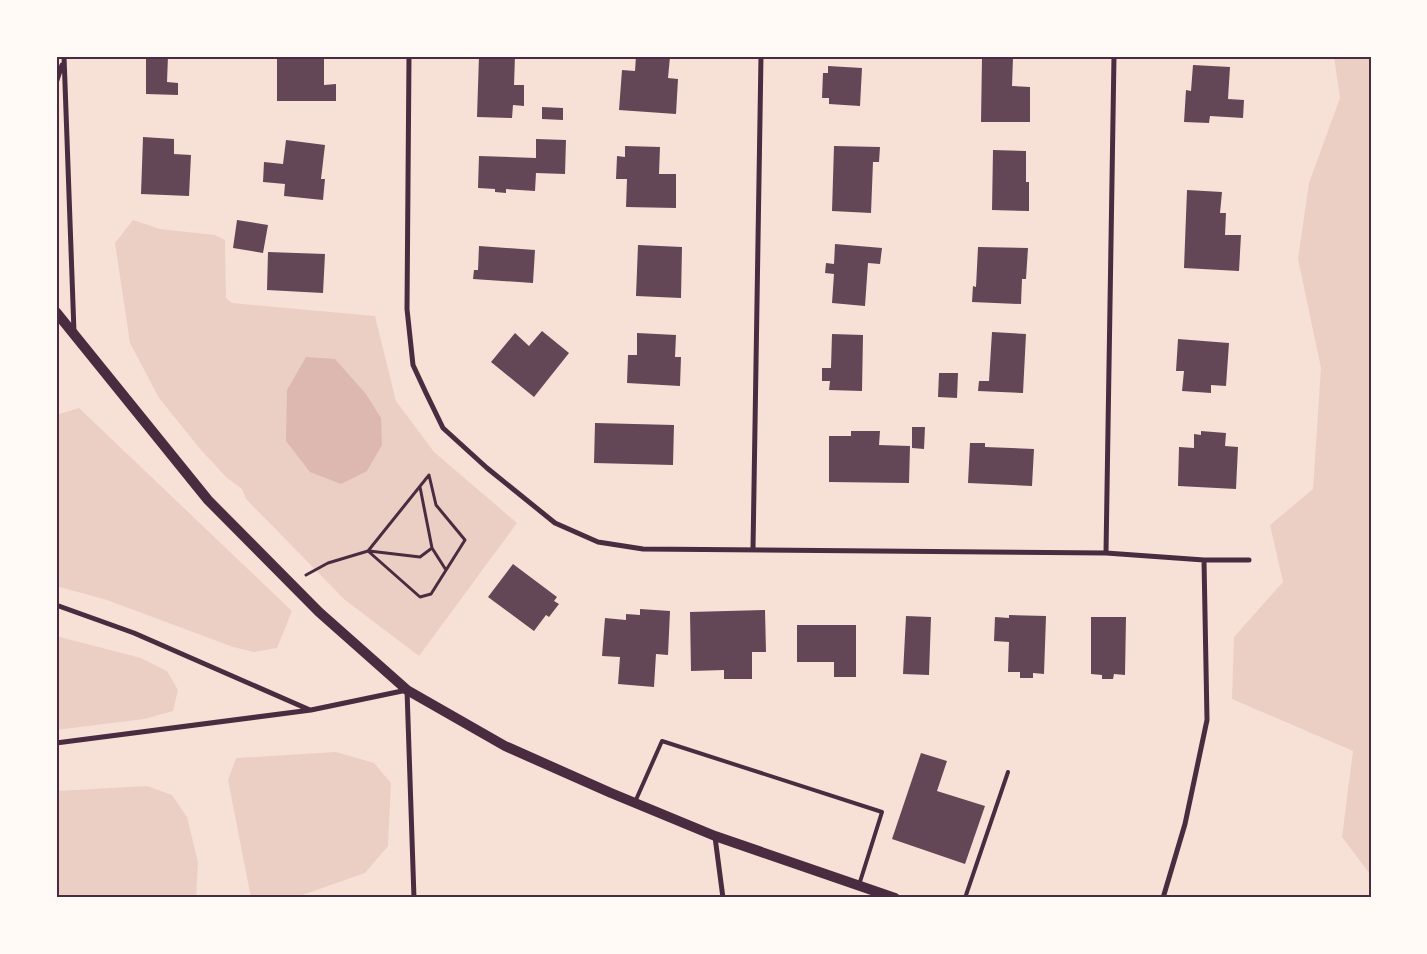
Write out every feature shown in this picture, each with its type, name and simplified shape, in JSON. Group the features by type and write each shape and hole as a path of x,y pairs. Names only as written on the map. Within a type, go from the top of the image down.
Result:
{"main road":[{"path":"56,312 208,500 319,612 407,690 505,746 635,802 715,836 895,898"}],"street":[{"path":"64,56 74,333"},
{"path":"409,56 407,309 413,365 443,428 487,468 556,523 598,542 643,549 1106,554 1204,560 1249,560"},
{"path":"753,549 761,56"},
{"path":"1106,554 1114,56"},
{"path":"56,83 63,63"},
{"path":"1163,898 1186,824 1207,720 1204,560"},
{"path":"56,605 134,633 311,710"},
{"path":"56,743 311,710 407,690 414,898"},
{"path":"715,836 723,898"}],"lane":[{"path":"635,802 662,740 882,812 859,885"},
{"path":"965,898 1008,772"}],"path":[{"path":"429,475 436,505 465,540 431,594 420,597 368,551 429,475"},
{"path":"420,486 432,548 446,570"},
{"path":"290,583 328,563 368,551 420,557 432,548"}],"shaded area":[{"path":"1334,56 1371,56 1371,873 1369,873 1342,837 1353,751 1232,699 1234,637 1283,582 1270,525 1313,489 1321,368 1298,259 1309,183 1340,98"},
{"path":"133,220 160,229 215,235 225,240 226,298 232,303 375,316 396,401 434,452 517,523 419,656 345,600 246,499 242,489 226,477 201,450 159,398 130,343 115,243"},
{"path":"306,357 335,359 366,394 381,418 382,445 367,471 341,484 310,472 286,441 287,390"},
{"path":"79,408 292,611 277,648 254,652 233,647 107,600 56,586 56,415"},
{"path":"56,636 141,658 167,671 178,690 173,711 144,719 56,730"},
{"path":"336,752 374,763 391,783 388,846 365,873 294,898 251,898 228,780 236,758"},
{"path":"147,786 172,795 187,817 198,862 196,898 56,898 56,791"}],"building":[{"path":"146,56 168,56 167,82 178,83 178,95 146,94"},
{"path":"277,56 324,56 324,85 336,84 336,101 277,101"},
{"path":"479,56 515,56 514,85 524,85 524,106 513,105 512,118 477,117"},
{"path":"636,56 670,57 668,78 678,79 676,114 619,110 622,70 635,71"},
{"path":"982,57 1013,58 1012,86 1030,87 1030,122 981,122"},
{"path":"1193,65 1230,67 1228,99 1244,100 1243,118 1210,116 1209,123 1184,122 1186,90 1191,91"},
{"path":"828,66 862,68 860,106 829,104 829,98 822,98 823,73 828,73"},
{"path":"542,107 563,108 563,120 542,119"},
{"path":"143,137 174,139 174,154 191,155 189,196 141,194"},
{"path":"536,139 566,140 565,174 536,173 535,191 506,189 506,193 495,192 495,189 478,188 479,156 536,158"},
{"path":"286,140 325,145 321,179 325,179 323,200 284,196 285,184 263,182 264,162 283,164"},
{"path":"625,146 660,147 659,174 676,174 676,208 626,207 627,179 616,179 617,156 625,157"},
{"path":"834,146 880,147 879,162 873,162 871,213 832,211"},
{"path":"993,150 1026,151 1026,182 1029,182 1029,211 992,210"},
{"path":"1187,190 1222,192 1220,213 1226,213 1225,235 1241,235 1239,271 1184,268"},
{"path":"237,220 268,225 263,253 233,248"},
{"path":"835,244 882,248 880,264 868,263 865,306 832,303 834,274 825,273 826,263 834,264"},
{"path":"638,245 682,247 681,298 636,296"},
{"path":"479,246 535,250 533,283 473,279 474,270 478,270"},
{"path":"978,247 1028,248 1026,279 1022,279 1021,304 972,302 973,286 976,287"},
{"path":"268,252 325,254 323,293 267,290"},
{"path":"542,331 569,353 534,397 491,362 515,333 529,346"},
{"path":"992,332 1026,334 1023,393 978,391 979,381 989,381"},
{"path":"637,333 676,335 675,357 681,357 680,386 627,383 628,355 637,355"},
{"path":"832,334 863,335 862,391 829,390 830,381 822,381 822,368 831,368"},
{"path":"1178,339 1229,343 1226,386 1211,385 1211,393 1182,391 1184,371 1176,371"},
{"path":"939,373 958,373 957,398 938,397"},
{"path":"595,423 674,425 673,465 594,463"},
{"path":"912,427 925,427 924,449 912,448"},
{"path":"851,431 880,431 879,445 910,446 909,483 829,482 829,436 851,436"},
{"path":"1201,431 1226,433 1225,446 1238,447 1236,489 1178,486 1179,447 1194,448 1194,434 1201,435"},
{"path":"970,443 985,443 985,447 1034,449 1032,486 968,483"},
{"path":"513,564 557,597 554,601 559,604 549,617 546,615 534,631 488,597"},
{"path":"640,609 670,611 668,655 656,654 654,687 618,684 620,657 602,656 605,618 626,620 626,614 640,615"},
{"path":"765,610 766,652 752,652 752,679 724,679 724,670 691,671 690,612"},
{"path":"1009,615 1046,616 1044,674 1033,673 1033,678 1020,678 1020,672 1008,672 1009,642 994,641 995,617 1009,618"},
{"path":"906,616 931,617 929,675 903,674"},
{"path":"1091,617 1126,617 1125,675 1114,674 1113,679 1102,679 1102,675 1091,674"},
{"path":"797,625 856,625 856,677 834,677 834,662 797,662"},
{"path":"921,753 947,761 937,791 985,806 965,864 892,839"}]}
